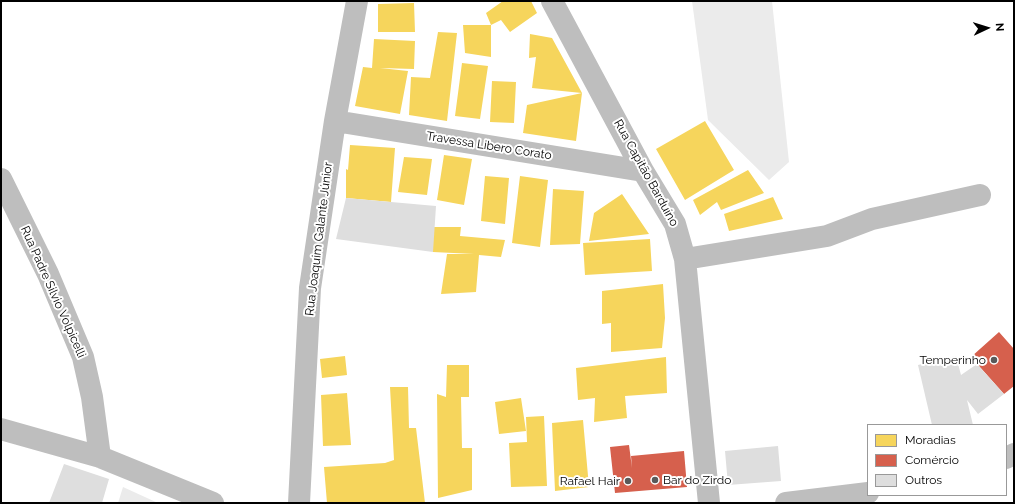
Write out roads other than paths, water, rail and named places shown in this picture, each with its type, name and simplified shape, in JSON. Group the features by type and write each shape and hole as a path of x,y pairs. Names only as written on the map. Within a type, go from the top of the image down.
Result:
{"street":[{"name":"Rua Joaquim Galante Júnior","path":"299,503 310,288 334,121 357,1"},
{"name":"Rua Capitão Barduíno","path":"552,1 643,171 675,224 685,259 708,503"},
{"name":"Travessa Libero Corato","path":"334,121 643,171"},
{"name":"Rua Padre Silvio Volpicelli","path":"1,179 48,274 83,357 92,398 100,457"},
{"path":"685,259 827,236 872,218 980,196"},
{"path":"1,430 100,457 213,503"},
{"path":"786,503 867,493"}],"place":[{"name":"Temperinho","path":"994,360"},
{"name":"Bar do Zirdo","path":"655,480"},
{"name":"Rafael Hair","path":"628,481"}]}
